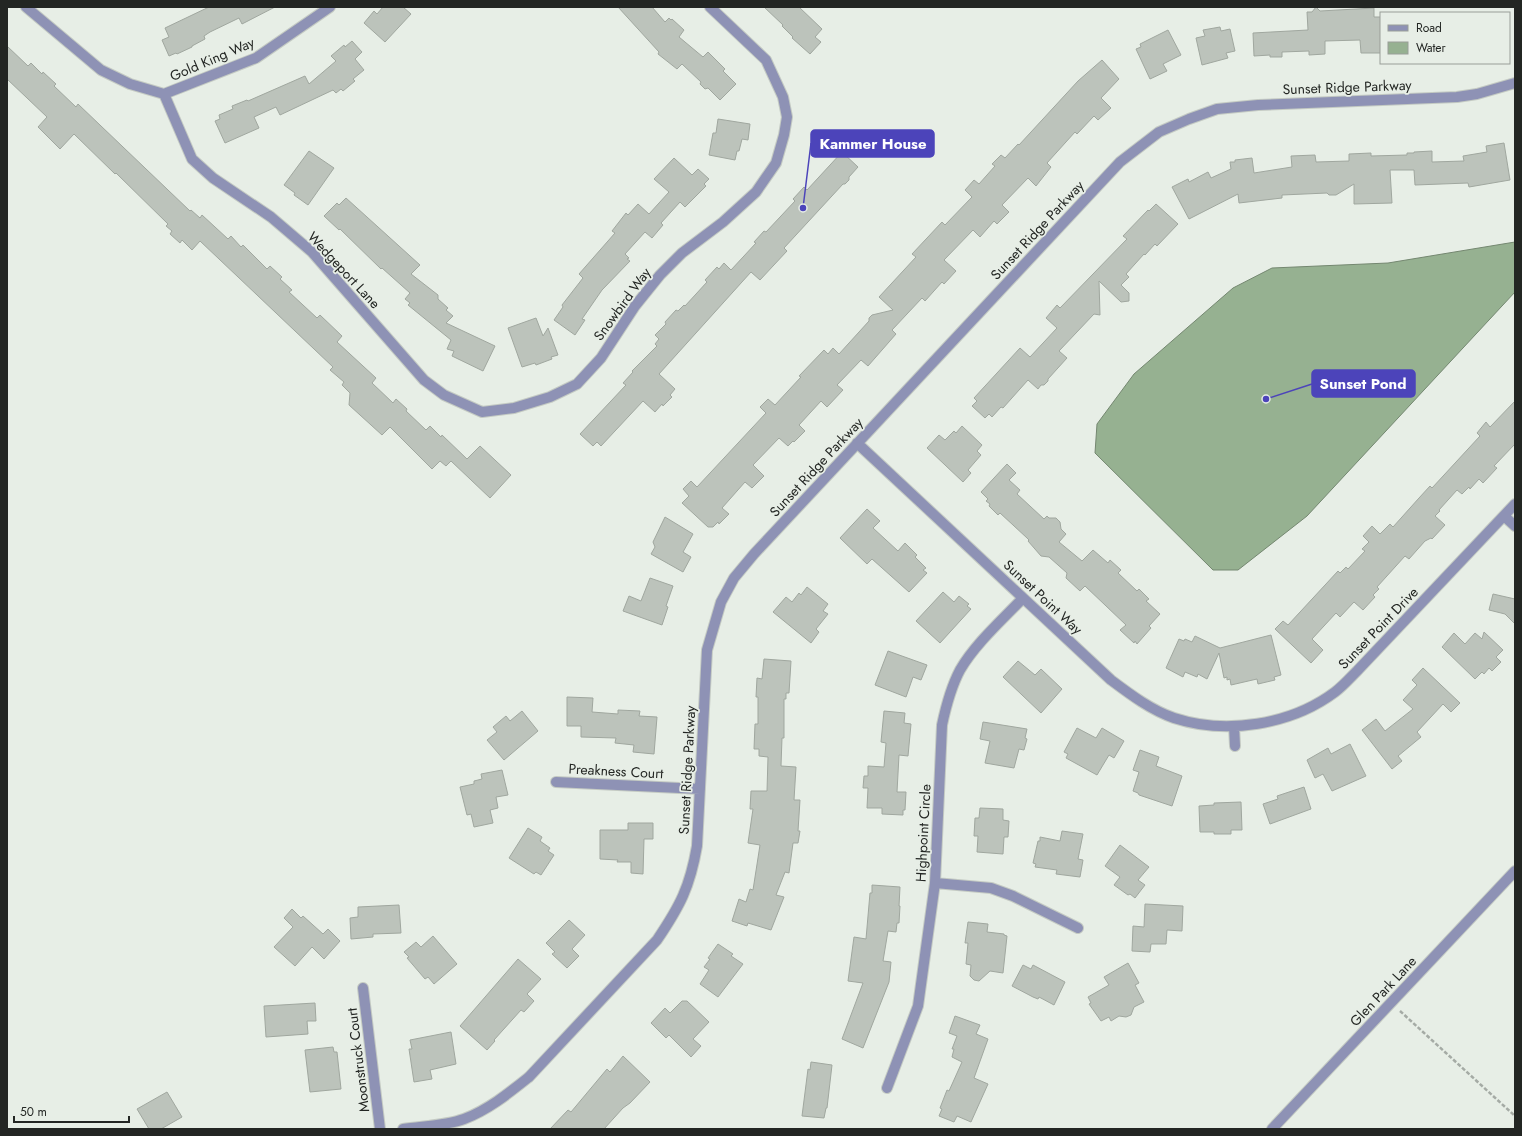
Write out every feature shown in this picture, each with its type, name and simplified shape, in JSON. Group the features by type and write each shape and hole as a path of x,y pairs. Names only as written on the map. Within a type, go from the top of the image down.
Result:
{"street":[{"path":"26,7 101,70 130,84 164,94"},
{"name":"Gold King Way","path":"164,94 256,58 330,7"},
{"name":"Snowbird Way","path":"514,408 550,397 577,384 601,358 635,306 660,275 682,253 723,222 756,192 776,163 784,135 787,117 783,97 766,60 710,7"},
{"name":"Sunset Ridge Parkway","path":"403,1129 463,1119 484,1109 508,1094 529,1077 657,940 680,904 693,869 697,846 707,650 721,602 734,578 754,554 1120,162 1159,132 1189,118 1217,109 1258,105 1457,97 1477,94 1515,84"},
{"name":"Wedgeport Lane","path":"164,94 192,159 213,178 271,217 312,252 424,380 444,395 482,412 514,408"},
{"name":"Sunset Point Way","path":"857,443 1111,680 1152,708 1174,718 1196,724 1234,726"},
{"name":"Sunset Point Drive","path":"1234,726 1267,722 1289,716 1313,705 1334,692 1357,671 1515,504"},
{"path":"1504,516 1515,526"},
{"name":"Highpoint Circle","path":"887,1088 918,1006 935,883 942,725 946,707 960,670 973,651 1023,598"},
{"path":"1234,726 1235,746"},
{"name":"Preakness Court","path":"556,782 700,789"},
{"name":"Glen Park Lane","path":"1272,1129 1515,871"},
{"path":"935,883 991,888 1013,896 1078,928"},
{"name":"Moonstruck Court","path":"363,988 380,1129"}],"path":[{"path":"1391,1003 1515,1116"}],"water":[{"path":"1515,242 1515,292 1307,516 1238,570 1213,570 1095,453 1097,424 1134,374 1233,288 1272,268 1388,263"}],"building":[{"path":"209,7 275,7 242,24 239,18 210,32 204,36 205,39 192,47 169,56 162,40 169,37 165,28"},
{"path":"383,7 403,7 411,14 385,42 364,23 374,11 377,14"},
{"path":"618,7 652,7 665,22 669,18 671,20 672,19 684,30 679,37 703,57 708,52 725,69 723,71 736,84 720,100 708,88 705,89 700,84 701,82 682,64 677,69 658,54 659,52"},
{"path":"764,7 799,7 822,29 815,37 821,42 810,54 792,38 793,37 782,26 783,25"},
{"path":"1316,7 1320,11 1374,8 1374,17 1380,17 1380,53 1361,53 1360,40 1325,41 1325,54 1309,55 1309,51 1282,52 1282,57 1270,57 1270,55 1254,56 1253,33 1308,30 1307,12 1312,12"},
{"path":"1220,27 1221,31 1230,29 1235,51 1226,53 1228,58 1202,65 1196,38 1205,36 1203,30"},
{"path":"1168,30 1181,55 1163,64 1167,71 1150,79 1136,49 1141,47 1140,44"},
{"path":"352,41 362,52 355,59 364,70 353,79 355,81 343,91 341,89 336,93 333,90 280,115 276,107 254,117 259,128 225,143 215,121 220,119 219,115 233,109 232,106 247,100 248,101 305,76 309,84 336,61 331,56 344,45 345,47"},
{"path":"7,46 28,66 31,63 42,74 43,72 56,84 54,86 76,107 78,104 190,211 191,210 200,218 202,215 228,239 231,236 241,247 243,245 267,269 270,266 282,277 280,279 292,290 289,292 317,318 320,315 342,336 337,342 376,378 372,383 393,403 396,399 426,430 430,426 441,437 442,435 467,459 480,446 511,475 490,498 451,461 446,466 440,461 432,469 390,427 382,435 349,405 350,393 342,385 344,382 330,370 333,367 200,241 192,250 182,240 180,243 170,234 172,231 166,226 168,224 74,134 60,149 38,127 47,117 7,79"},
{"path":"1102,60 1119,79 1101,98 1111,108 1098,120 1094,116 1077,134 1075,132 1047,163 1051,167 1036,186 1028,178 1002,205 1009,212 997,224 994,221 980,237 973,230 944,260 956,271 944,284 942,282 925,301 922,298 892,330 896,334 868,366 861,360 837,385 843,390 827,407 821,401 799,425 805,431 794,442 793,441 788,446 779,438 753,465 764,476 752,488 745,482 722,508 729,514 719,524 718,522 713,527 708,527 682,503 689,496 683,489 691,481 697,487 766,413 760,407 768,399 775,405 801,377 799,376 824,350 828,354 833,348 839,354 869,321 869,318 872,315 893,310 879,297 916,257 912,254 942,222 945,225 972,197 965,190 974,180 979,184 995,166 992,164 1001,155 1005,158 1018,144 1019,145 1078,81"},
{"path":"718,119 750,124 748,140 742,139 735,160 709,155 713,133 716,133"},
{"path":"1504,143 1510,180 1469,187 1468,183 1415,185 1414,170 1390,170 1392,203 1354,204 1354,184 1336,195 1329,195 1327,193 1282,195 1282,198 1239,203 1238,194 1189,219 1172,187 1188,179 1189,182 1208,172 1211,178 1231,169 1230,162 1235,162 1235,160 1252,158 1254,173 1292,167 1291,156 1315,155 1316,162 1349,161 1349,154 1371,153 1371,156 1407,155 1407,153 1432,151 1432,162 1464,161 1463,156 1487,152 1486,146"},
{"path":"309,151 334,168 308,205 294,195 295,193 284,185"},
{"path":"842,152 858,167 849,177 849,180 843,184 784,248 787,251 760,280 751,272 659,374 675,389 670,395 672,397 663,406 662,404 655,412 643,401 601,446 597,442 593,446 580,434 626,385 623,383 633,372 632,371 657,346 655,344 659,339 655,335 666,324 665,322 676,310 678,311 684,305 685,306 707,282 705,280 717,267 719,269 724,263 731,270 756,243 754,242 764,231 766,232 795,201 793,199 804,187 807,190"},
{"path":"674,158 692,175 698,169 709,179 704,184 706,186 685,207 680,202 661,223 663,225 652,238 645,232 625,254 629,258 627,259 630,261 602,290 582,319 585,320 575,335 554,320 563,307 562,305 583,278 579,274 615,233 612,231 626,213 628,215 638,204 649,214 669,192 654,179"},
{"path":"346,198 420,265 411,274 438,295 438,299 448,308 446,310 453,316 446,323 495,346 483,371 452,356 454,351 447,349 451,340 408,305 410,303 405,299 410,293 382,268 381,269 340,229 339,230 324,216 337,203 339,205"},
{"path":"1156,204 1178,224 1157,246 1155,244 1145,255 1144,254 1126,274 1129,277 1121,285 1129,293 1129,301 1121,302 1099,281 1100,315 1094,314 1059,351 1067,358 1048,379 1048,381 1044,385 1041,385 1038,389 1028,380 1003,408 1001,407 992,417 989,414 985,418 972,406 977,401 974,398 1020,348 1030,357 1057,328 1046,318 1057,305 1060,308 1127,239 1123,236 1148,210 1149,211"},
{"path":"536,318 543,336 548,328 558,355 536,365 535,363 522,367 508,328"},
{"path":"1515,401 1515,444 1494,466 1497,468 1483,483 1479,479 1470,489 1469,487 1462,494 1457,490 1435,516 1445,525 1432,539 1431,538 1425,541 1409,559 1405,556 1377,587 1379,589 1373,595 1375,597 1363,610 1354,602 1340,617 1336,613 1312,639 1323,650 1311,663 1275,629 1283,621 1288,625 1338,571 1340,573 1346,567 1348,569 1365,551 1362,549 1369,542 1363,536 1372,526 1380,534 1390,524 1393,527 1430,486 1432,488 1480,436 1477,433 1486,422 1490,427"},
{"path":"962,426 982,445 977,451 981,455 968,470 971,473 963,482 927,448 939,435 945,440 954,431 956,433"},
{"path":"1007,464 1016,473 1009,480 1020,490 1017,494 1044,519 1047,516 1049,518 1056,518 1060,522 1061,529 1066,534 1059,542 1082,561 1093,550 1108,563 1110,560 1121,570 1118,573 1137,591 1139,589 1149,599 1146,601 1160,614 1149,626 1151,628 1137,644 1120,630 1126,625 1085,586 1080,591 1066,578 1067,573 1049,557 1041,556 1027,538 1000,513 998,515 989,506 990,504 986,501 988,499 981,492"},
{"path":"867,509 880,521 873,528 898,551 905,543 917,555 915,557 926,568 923,570 927,573 909,592 872,559 867,564 840,538"},
{"path":"665,517 693,534 683,552 691,557 683,572 651,554 655,547 653,542"},
{"path":"650,578 673,586 666,606 668,607 662,625 623,611 629,596 641,601"},
{"path":"807,587 828,604 823,611 828,614 816,629 819,632 811,643 773,612 786,597 792,602 799,593 801,595"},
{"path":"943,592 954,602 959,596 969,604 967,606 971,609 940,643 916,621"},
{"path":"1493,594 1515,599 1515,624 1505,614 1489,610"},
{"path":"1484,632 1503,650 1496,657 1501,662 1492,671 1489,668 1484,674 1482,672 1475,679 1442,647 1454,633 1465,644 1475,633 1482,639"},
{"path":"1271,635 1281,675 1274,677 1275,680 1258,684 1257,679 1231,685 1230,679 1227,680 1227,677 1224,678 1219,653 1207,679 1198,674 1197,677 1185,672 1183,677 1166,668 1179,639 1184,641 1185,639 1192,642 1195,636 1220,648"},
{"path":"888,651 927,665 921,680 913,677 906,697 875,685"},
{"path":"764,659 791,661 789,693 786,693 786,699 784,699 784,738 782,738 781,766 796,767 794,800 800,800 798,831 800,831 798,843 793,843 789,873 785,872 776,895 784,897 771,930 748,923 747,926 732,921 739,899 746,902 750,889 753,890 760,845 748,843 753,809 750,809 751,791 767,791 768,757 759,756 759,749 754,749 755,724 758,724 758,697 756,697 757,678 762,679"},
{"path":"1018,661 1035,675 1041,669 1062,689 1041,713 1003,677"},
{"path":"1423,668 1460,703 1451,712 1443,704 1417,732 1421,737 1398,756 1402,761 1392,769 1362,730 1376,719 1385,731 1413,709 1403,700 1417,685 1412,680"},
{"path":"567,697 593,698 592,712 618,714 618,710 640,711 639,716 657,717 654,754 633,752 634,745 615,743 616,738 581,737 581,726 567,726"},
{"path":"522,711 538,731 504,760 487,740 497,732 493,727 506,716 510,721"},
{"path":"884,711 905,713 904,723 911,724 908,756 899,755 897,792 906,792 905,810 903,810 903,815 882,814 882,808 867,808 868,788 863,788 864,776 868,776 868,766 884,767 886,743 881,742"},
{"path":"983,722 1027,729 1025,738 1027,739 1024,750 1019,749 1014,768 985,763 990,741 980,739"},
{"path":"1077,728 1096,738 1102,728 1124,741 1114,758 1109,755 1097,775 1066,758 1068,754 1064,752"},
{"path":"1350,744 1366,776 1332,791 1323,774 1315,778 1307,760 1328,748 1331,754"},
{"path":"1140,750 1159,757 1156,766 1182,776 1172,806 1139,795 1133,791 1139,772 1133,770"},
{"path":"502,770 508,795 496,797 498,808 490,810 493,823 474,827 471,814 467,815 460,787 474,784 474,781 482,779 481,774"},
{"path":"1304,787 1311,809 1270,824 1263,804 1278,799 1277,796"},
{"path":"1241,802 1242,830 1231,830 1231,834 1200,832 1199,806 1214,805 1214,803"},
{"path":"980,808 1003,809 1003,820 1009,821 1008,837 1004,837 1003,854 977,852 978,836 974,836 975,818 979,818"},
{"path":"628,823 653,823 653,839 644,839 643,874 631,873 631,862 617,862 618,860 600,859 600,830 628,830"},
{"path":"528,828 542,837 540,841 550,848 548,851 554,855 541,875 536,872 534,874 509,858"},
{"path":"1062,831 1083,834 1078,859 1083,860 1080,877 1056,874 1057,870 1035,867 1036,864 1033,863 1040,837 1060,841"},
{"path":"1120,845 1149,867 1138,880 1145,885 1135,898 1114,885 1120,877 1105,866"},
{"path":"872,885 900,887 900,906 899,923 897,923 896,932 888,931 883,961 891,962 889,982 863,1048 842,1039 863,983 848,981 854,937 866,939"},
{"path":"1145,904 1183,906 1182,931 1167,930 1166,944 1151,944 1150,952 1132,951 1133,926 1144,927"},
{"path":"399,905 401,933 373,934 373,937 351,939 350,918 358,917 358,907"},
{"path":"292,909 301,918 303,916 323,934 328,929 340,941 324,959 312,947 295,966 274,947 293,927 284,918"},
{"path":"569,920 585,935 572,949 579,956 567,968 552,954 555,952 546,943"},
{"path":"968,922 988,924 987,932 1004,934 1007,936 1003,973 990,971 979,981 974,980 970,976 971,965 966,964 968,943 965,943"},
{"path":"433,936 457,964 434,984 428,977 425,979 407,958 409,957 404,952 416,942 421,947"},
{"path":"718,944 733,954 731,956 743,964 718,997 700,984 709,970 704,967 710,959 708,958"},
{"path":"518,959 541,979 527,994 534,1001 524,1012 521,1010 487,1050 460,1026"},
{"path":"1128,963 1139,983 1135,985 1144,1002 1134,1007 1131,1015 1126,1017 1119,1016 1111,1021 1109,1017 1101,1021 1089,1004 1091,1003 1088,997 1109,985 1104,977"},
{"path":"1023,965 1031,969 1033,965 1065,982 1054,1005 1039,997 1038,999 1033,997 1012,986"},
{"path":"682,1001 687,1001 709,1022 693,1039 701,1046 691,1057 669,1035 666,1038 651,1023 665,1008 670,1013"},
{"path":"315,1003 316,1021 307,1021 308,1034 266,1037 264,1006"},
{"path":"955,1016 980,1025 976,1034 988,1039 974,1078 988,1084 971,1122 957,1116 954,1122 939,1116 942,1109 940,1108 947,1090 949,1091 962,1062 952,1057 954,1049 952,1049 957,1036 949,1033"},
{"path":"451,1032 456,1064 430,1070 432,1079 414,1082 409,1049 412,1049 410,1040"},
{"path":"333,1047 334,1052 337,1052 341,1089 310,1092 305,1050"},
{"path":"623,1056 650,1082 604,1129 550,1129 568,1110 571,1112 607,1069 610,1072"},
{"path":"811,1062 832,1065 827,1108 824,1118 802,1116 808,1069 810,1070"},
{"path":"167,1092 182,1117 161,1129 149,1129 137,1109"}],"place":[{"name":"Kammer House","path":"803,208"},
{"name":"Sunset Pond","path":"1266,399"}]}
